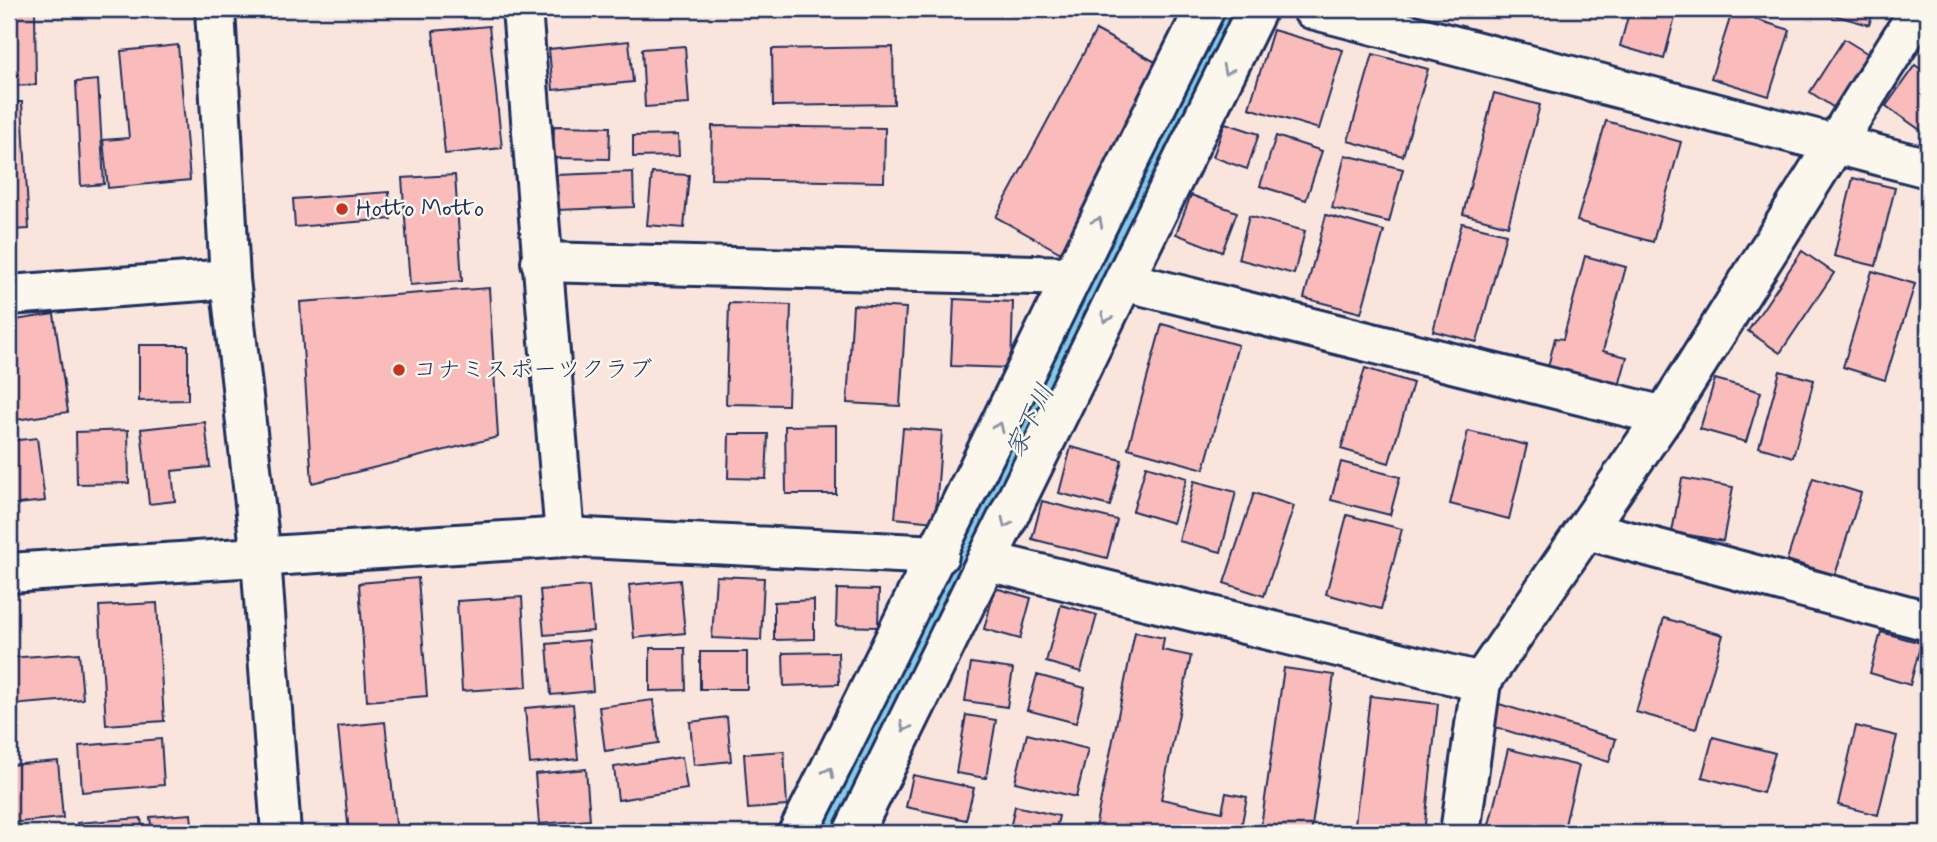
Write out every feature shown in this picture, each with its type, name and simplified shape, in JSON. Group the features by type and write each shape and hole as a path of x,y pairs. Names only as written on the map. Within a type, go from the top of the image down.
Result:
{"street":[{"path":"215,9 230,279 261,558 281,833"},
{"path":"522,9 565,537"},
{"path":"798,833 939,555 1070,276 1205,9"},
{"path":"853,833 1257,9"},
{"path":"1312,9 1928,168"},
{"path":"1460,833 1480,682 1664,416 1920,9"},
{"path":"541,262 1070,276"},
{"path":"9,295 230,279"},
{"path":"1124,281 1664,416"},
{"path":"1587,530 1928,621"},
{"path":"9,573 565,537 939,555"},
{"path":"987,561 1480,682"}],"building":[{"path":"1630,9 1677,9 1664,59 1620,46"},
{"path":"1824,9 1874,9 1869,25 1823,12"},
{"path":"9,11 35,11 36,85 9,86"},
{"path":"1732,12 1790,30 1769,96 1711,78"},
{"path":"489,26 502,148 445,154 433,31"},
{"path":"1096,30 1161,65 1061,253 996,217"},
{"path":"1273,30 1343,50 1319,129 1249,108"},
{"path":"1844,39 1870,55 1836,109 1810,92"},
{"path":"629,41 633,82 553,90 549,49"},
{"path":"178,45 190,180 108,188 103,140 129,138 121,51"},
{"path":"685,46 689,104 645,107 642,49"},
{"path":"893,47 894,104 773,106 772,49"},
{"path":"1373,54 1428,69 1403,156 1348,141"},
{"path":"1915,65 1928,74 1926,134 1886,106"},
{"path":"98,80 104,184 81,186 76,82"},
{"path":"1494,93 1540,105 1508,226 1463,214"},
{"path":"9,102 22,102 29,229 9,230"},
{"path":"1606,121 1681,142 1653,242 1577,221"},
{"path":"1225,123 1259,134 1247,169 1213,157"},
{"path":"554,126 610,127 609,159 553,158"},
{"path":"712,126 885,128 884,182 711,179"},
{"path":"678,135 679,156 633,157 633,136"},
{"path":"1276,136 1322,151 1306,200 1260,186"},
{"path":"1345,155 1403,169 1389,222 1332,208"},
{"path":"633,172 634,207 557,210 556,175"},
{"path":"652,173 689,175 684,228 647,225"},
{"path":"455,175 462,281 410,285 402,178"},
{"path":"1853,178 1895,188 1876,266 1834,256"},
{"name":"Hotto Motto","path":"389,192 391,219 295,227 293,199"},
{"path":"1191,195 1237,212 1222,252 1176,234"},
{"path":"1326,215 1384,231 1361,313 1304,298"},
{"path":"1249,216 1305,231 1294,274 1238,259"},
{"path":"1462,223 1506,234 1477,342 1433,331"},
{"path":"1802,251 1834,273 1780,353 1748,331"},
{"path":"1585,256 1626,267 1603,351 1627,357 1619,386 1548,367 1555,338 1563,339"},
{"path":"1872,271 1915,284 1885,380 1843,367"},
{"name":"コナミスポーツクラブ","path":"489,288 498,437 312,483 300,302"},
{"path":"954,299 1013,302 1011,368 951,366"},
{"path":"729,303 791,305 788,405 726,404"},
{"path":"853,305 906,308 900,406 847,403"},
{"path":"54,314 68,412 9,421 9,321"},
{"path":"1162,324 1238,345 1204,469 1128,448"},
{"path":"139,345 188,345 188,400 139,401"},
{"path":"1928,364 1928,388 1921,386"},
{"path":"1365,368 1413,383 1389,463 1341,449"},
{"path":"1780,371 1814,380 1793,457 1759,447"},
{"path":"1715,379 1761,392 1746,442 1700,429"},
{"path":"205,422 210,467 172,471 175,501 149,504 141,429"},
{"path":"836,425 836,494 786,494 785,426"},
{"path":"903,428 942,431 935,522 895,518"},
{"path":"128,430 129,483 77,484 76,432"},
{"path":"1468,431 1527,445 1509,519 1450,504"},
{"path":"729,434 768,434 766,479 728,478"},
{"path":"37,438 45,501 9,505 9,441"},
{"path":"1071,447 1122,460 1110,506 1059,493"},
{"path":"1341,462 1400,477 1390,515 1331,500"},
{"path":"1146,466 1187,478 1173,523 1133,511"},
{"path":"1682,478 1733,487 1723,541 1672,532"},
{"path":"1813,478 1861,493 1835,575 1787,560"},
{"path":"1194,481 1236,492 1221,552 1179,541"},
{"path":"1254,493 1294,506 1264,596 1224,583"},
{"path":"1042,501 1117,520 1107,558 1032,539"},
{"path":"1347,515 1402,529 1381,609 1326,594"},
{"path":"716,576 764,578 761,640 712,638"},
{"path":"418,578 427,696 367,701 359,583"},
{"path":"680,580 685,633 634,638 629,585"},
{"path":"589,586 593,631 544,635 540,590"},
{"path":"995,588 1031,598 1020,639 984,629"},
{"path":"837,589 879,590 878,627 836,626"},
{"path":"522,597 527,687 462,691 457,601"},
{"path":"814,600 814,639 774,640 774,602"},
{"path":"157,603 164,721 106,725 99,606"},
{"path":"1061,605 1097,615 1081,672 1046,662"},
{"path":"1664,618 1723,635 1696,729 1636,712"},
{"path":"1135,632 1164,638 1162,650 1191,656 1161,799 1222,812 1226,793 1247,797 1240,833 1094,833"},
{"path":"1881,632 1921,643 1910,685 1870,673"},
{"path":"589,640 593,691 551,695 547,644"},
{"path":"650,648 685,648 686,690 650,691"},
{"path":"700,652 747,652 747,689 700,689"},
{"path":"838,652 839,684 784,686 783,653"},
{"path":"79,653 83,699 11,705 9,658"},
{"path":"971,663 1013,669 1007,707 965,701"},
{"path":"1284,668 1334,675 1311,833 1260,833"},
{"path":"1037,675 1085,688 1076,723 1027,710"},
{"path":"1370,696 1438,704 1424,833 1354,833"},
{"path":"653,700 659,743 605,751 599,707"},
{"path":"573,704 578,759 530,764 525,708"},
{"path":"1499,704 1616,739 1609,762 1492,726"},
{"path":"966,715 996,720 986,778 956,773"},
{"path":"727,717 731,761 694,765 690,722"},
{"path":"385,722 397,833 349,833 338,727"},
{"path":"1856,726 1897,736 1878,815 1838,805"},
{"path":"1027,734 1088,749 1076,797 1015,782"},
{"path":"1713,737 1775,753 1763,793 1702,777"},
{"path":"161,739 164,785 82,792 79,746"},
{"path":"1508,749 1579,766 1563,833 1487,833"},
{"path":"784,751 787,806 748,809 744,754"},
{"path":"682,757 687,789 618,800 614,767"},
{"path":"58,761 63,818 9,823 9,765"},
{"path":"586,769 590,820 539,824 535,774"},
{"path":"913,775 974,788 966,820 906,807"},
{"path":"1015,806 1059,816 1055,833 1009,833"},
{"path":"191,814 193,833 152,833 150,817"},
{"path":"141,818 143,833 78,833 77,823"}],"waterway":[{"name":"家下川","path":"829,833 1233,9"}],"place":[{"name":"Hotto Motto","path":"342,209"},
{"name":"コナミスポーツクラブ","path":"399,370"}]}
